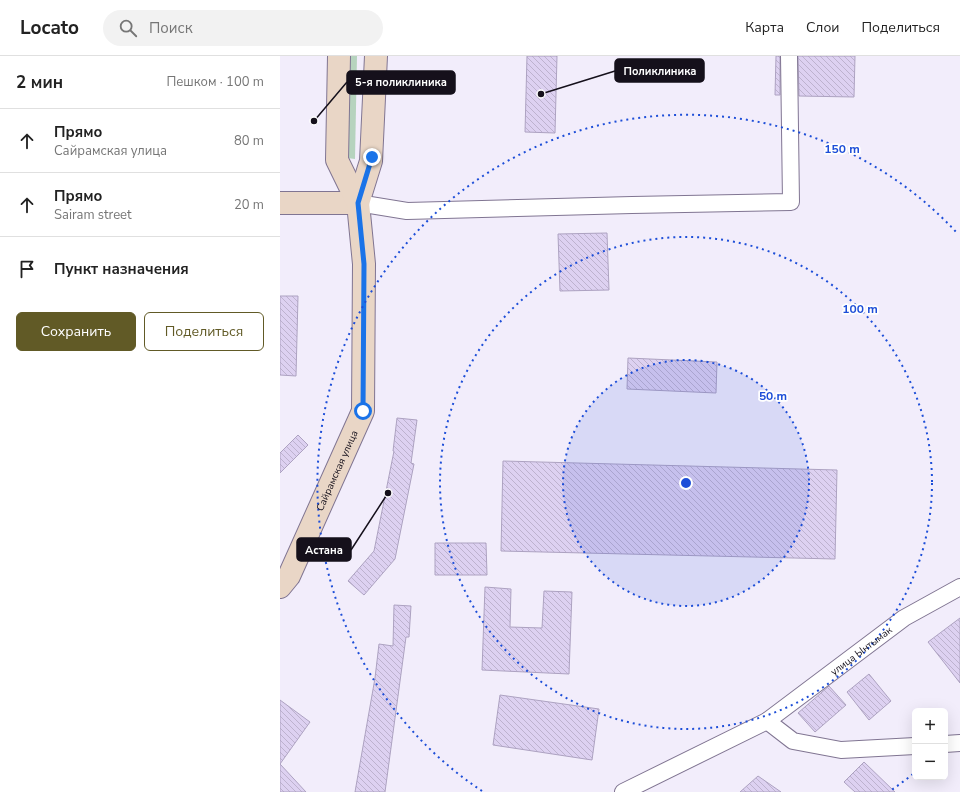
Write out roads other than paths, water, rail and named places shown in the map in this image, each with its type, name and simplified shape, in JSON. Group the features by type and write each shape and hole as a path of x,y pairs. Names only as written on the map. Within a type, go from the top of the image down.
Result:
{"main road":[{"path":"339,56 337,160 358,203"},
{"path":"358,203 371,160 376,56"},
{"path":"280,203 358,203"},
{"name":"Сайрамская улица","path":"280,587 288,576 363,411 364,264 358,203"}],"street":[{"path":"358,203 407,211 792,202 789,56"},
{"name":"улица Ынтымак","path":"623,792 767,721 904,618 960,586"},
{"path":"767,721 793,741 841,750 912,746"},
{"path":"948,744 960,743"}],"place":[{"name":"Поликлиника","path":"541,94"},
{"name":"5-я поликлиника","path":"314,121"},
{"name":"Астана","path":"388,493"}]}
